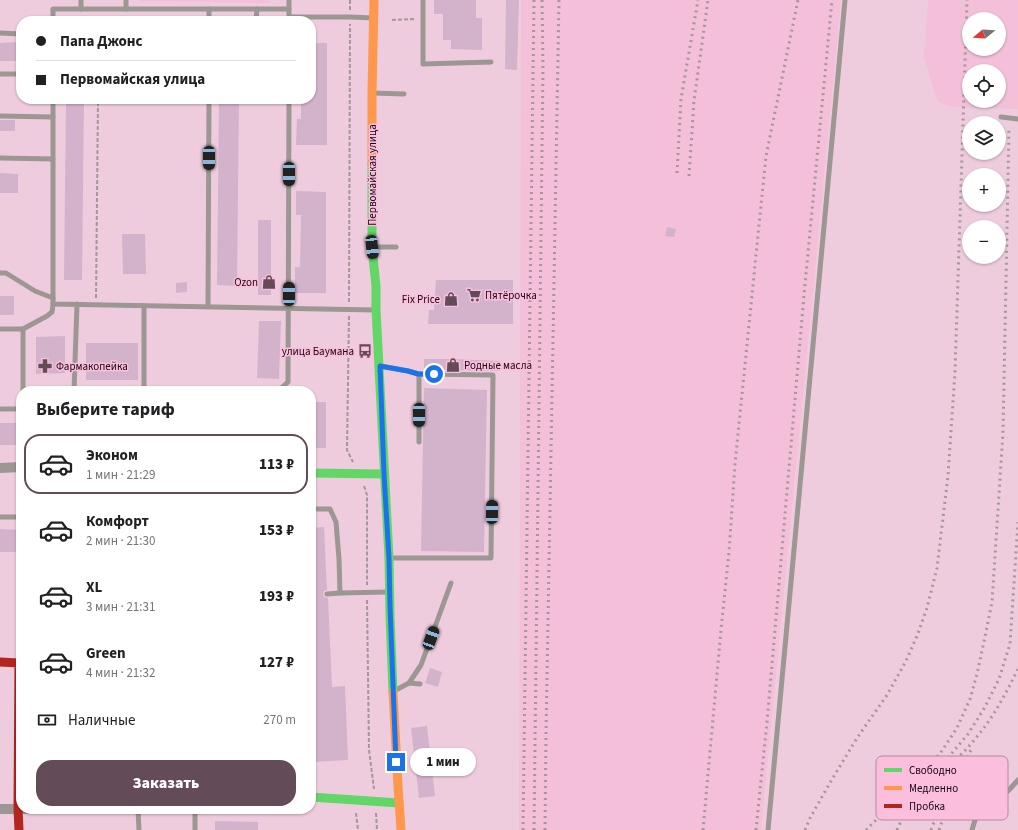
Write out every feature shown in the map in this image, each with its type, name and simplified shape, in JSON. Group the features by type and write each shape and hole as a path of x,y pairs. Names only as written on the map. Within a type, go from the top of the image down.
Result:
{"main road":[{"name":"Первомайская улица","path":"374,0 372,93 372,247 376,286 380,366 389,558 393,691 401,830"},
{"path":"316,473 384,474"},
{"path":"0,662 16,663"},
{"path":"316,796 399,804"},
{"path":"18,814 19,830"}],"street":[{"path":"0,468 16,467"},
{"path":"0,809 16,809"}],"lane":[{"path":"81,0 81,9"},
{"path":"126,0 126,9"},
{"path":"289,16 290,0"},
{"path":"423,0 423,64 491,62"},
{"path":"768,830 845,0"},
{"path":"53,16 53,9 289,9"},
{"path":"209,9 209,16"},
{"path":"256,16 257,9"},
{"path":"316,18 374,18"},
{"path":"0,33 16,34"},
{"path":"0,74 16,74"},
{"path":"372,93 404,94"},
{"path":"0,329 23,329 52,312 53,104"},
{"path":"208,307 209,104"},
{"path":"284,386 288,382 289,104"},
{"path":"0,116 53,117"},
{"path":"1006,118 1018,119"},
{"path":"0,158 53,159"},
{"path":"372,247 396,247"},
{"path":"0,273 6,272 35,291 53,298"},
{"path":"53,304 376,310"},
{"path":"74,386 77,304"},
{"path":"144,306 144,386"},
{"path":"23,329 23,386"},
{"path":"380,366 418,374 493,375 491,558 389,558"},
{"path":"418,374 419,442"},
{"path":"0,409 16,409"},
{"path":"316,509 330,509 336,522 340,593"},
{"path":"0,517 16,517"},
{"path":"393,691 409,683 421,665 450,583"},
{"path":"328,594 389,592"},
{"path":"409,683 420,684"},
{"path":"1008,791 1018,780"},
{"path":"138,814 139,830"},
{"path":"195,814 195,830"},
{"path":"972,830 975,820"}],"path":[{"path":"350,0 347,450 359,473 367,495 369,750 376,801 377,830"},
{"path":"392,20 423,19"},
{"path":"96,305 98,104"},
{"path":"355,800 358,830"}],"shaded area":[{"path":"269,0 269,3 139,1"},
{"path":"521,0 841,0 761,830 519,830"},
{"path":"928,0 1018,0 1018,109 986,108 1006,108 1006,64 962,64 962,107 946,105 938,101 924,57"}],"building":[{"path":"434,0 476,0 476,18 482,18 482,50 451,49 451,40 443,40 443,14 434,14"},
{"path":"506,0 519,0 517,70 505,69"},
{"path":"16,42 16,61 0,61 0,43"},
{"path":"316,43 327,43 327,145 296,145 297,119 301,119 301,104 316,104"},
{"path":"66,104 84,104 82,280 64,280"},
{"path":"219,104 239,104 237,286 217,285"},
{"path":"0,120 15,120 15,131 0,131"},
{"path":"0,173 18,174 18,193 0,193"},
{"path":"296,191 326,192 326,293 295,293 295,267 300,267 301,215 296,215"},
{"path":"258,220 271,220 271,295 258,295"},
{"path":"667,227 676,229 674,237 665,236"},
{"path":"122,234 145,234 146,274 123,274"},
{"name":"Пятёрочка","path":"436,280 513,280 513,324 428,324 429,310 434,310"},
{"path":"187,282 187,292 176,293 176,283"},
{"path":"0,296 14,296 14,315 0,315"},
{"path":"259,321 281,321 279,379 257,378"},
{"path":"65,336 65,373 36,374 36,337"},
{"path":"86,343 138,343 138,380 86,380"},
{"path":"424,359 500,361 500,371 424,370"},
{"path":"424,388 487,390 484,552 421,551"},
{"path":"316,402 326,402 326,448 316,448"},
{"path":"0,423 16,423 16,445 0,445"},
{"path":"324,527 327,590 324,591 323,594 324,597 328,598 332,687 345,686 348,760 316,762 316,528"},
{"path":"0,529 16,530 16,552 0,552"},
{"path":"430,668 442,672 438,687 425,683"},
{"path":"427,726 435,796 419,798 411,728"},
{"path":"215,821 258,822 258,830 215,830"}],"railway":[{"path":"523,830 534,0"},
{"path":"534,830 543,66 542,0"},
{"path":"545,830 559,0"},
{"path":"677,173 681,99 698,0"},
{"path":"689,176 694,101 708,0"},
{"path":"703,830 729,552 735,464 766,156 798,0"},
{"path":"756,830 832,0"},
{"path":"805,830 810,818 831,781 857,738 887,695 906,661 927,608 937,568 948,476 955,372 967,0"},
{"path":"937,756 957,728 970,699 977,674 992,602 1003,433 1009,128"},
{"path":"950,756 968,734 985,707 999,679 1010,644 1018,522"},
{"path":"959,756 974,740 989,720 999,705 1018,669"},
{"path":"968,756 972,748"},
{"path":"866,830 876,820"},
{"path":"897,830 901,820"},
{"path":"931,830 935,820"},
{"path":"939,830 943,820"}],"traffic: fast":[{"path":"372,164 372,247 376,286 389,558 393,692"},
{"path":"316,473 384,474"},
{"path":"316,797 399,803"}],"traffic: slow":[{"path":"372,164 374,0"},
{"path":"393,692 401,830"}],"traffic: jam":[{"path":"0,662 16,663"},
{"path":"18,814 19,830"}],"place":[{"name":"Ozon","path":"269,282"},
{"name":"Пятёрочка","path":"474,295"},
{"name":"Fix Price","path":"451,299"},
{"name":"улица Баумана","path":"365,351"},
{"name":"Родные масла","path":"453,365"},
{"name":"Фармакопейка","path":"45,366"}],"route":[{"path":"396,762 389,558 380,366 418,374 434,374"}]}
